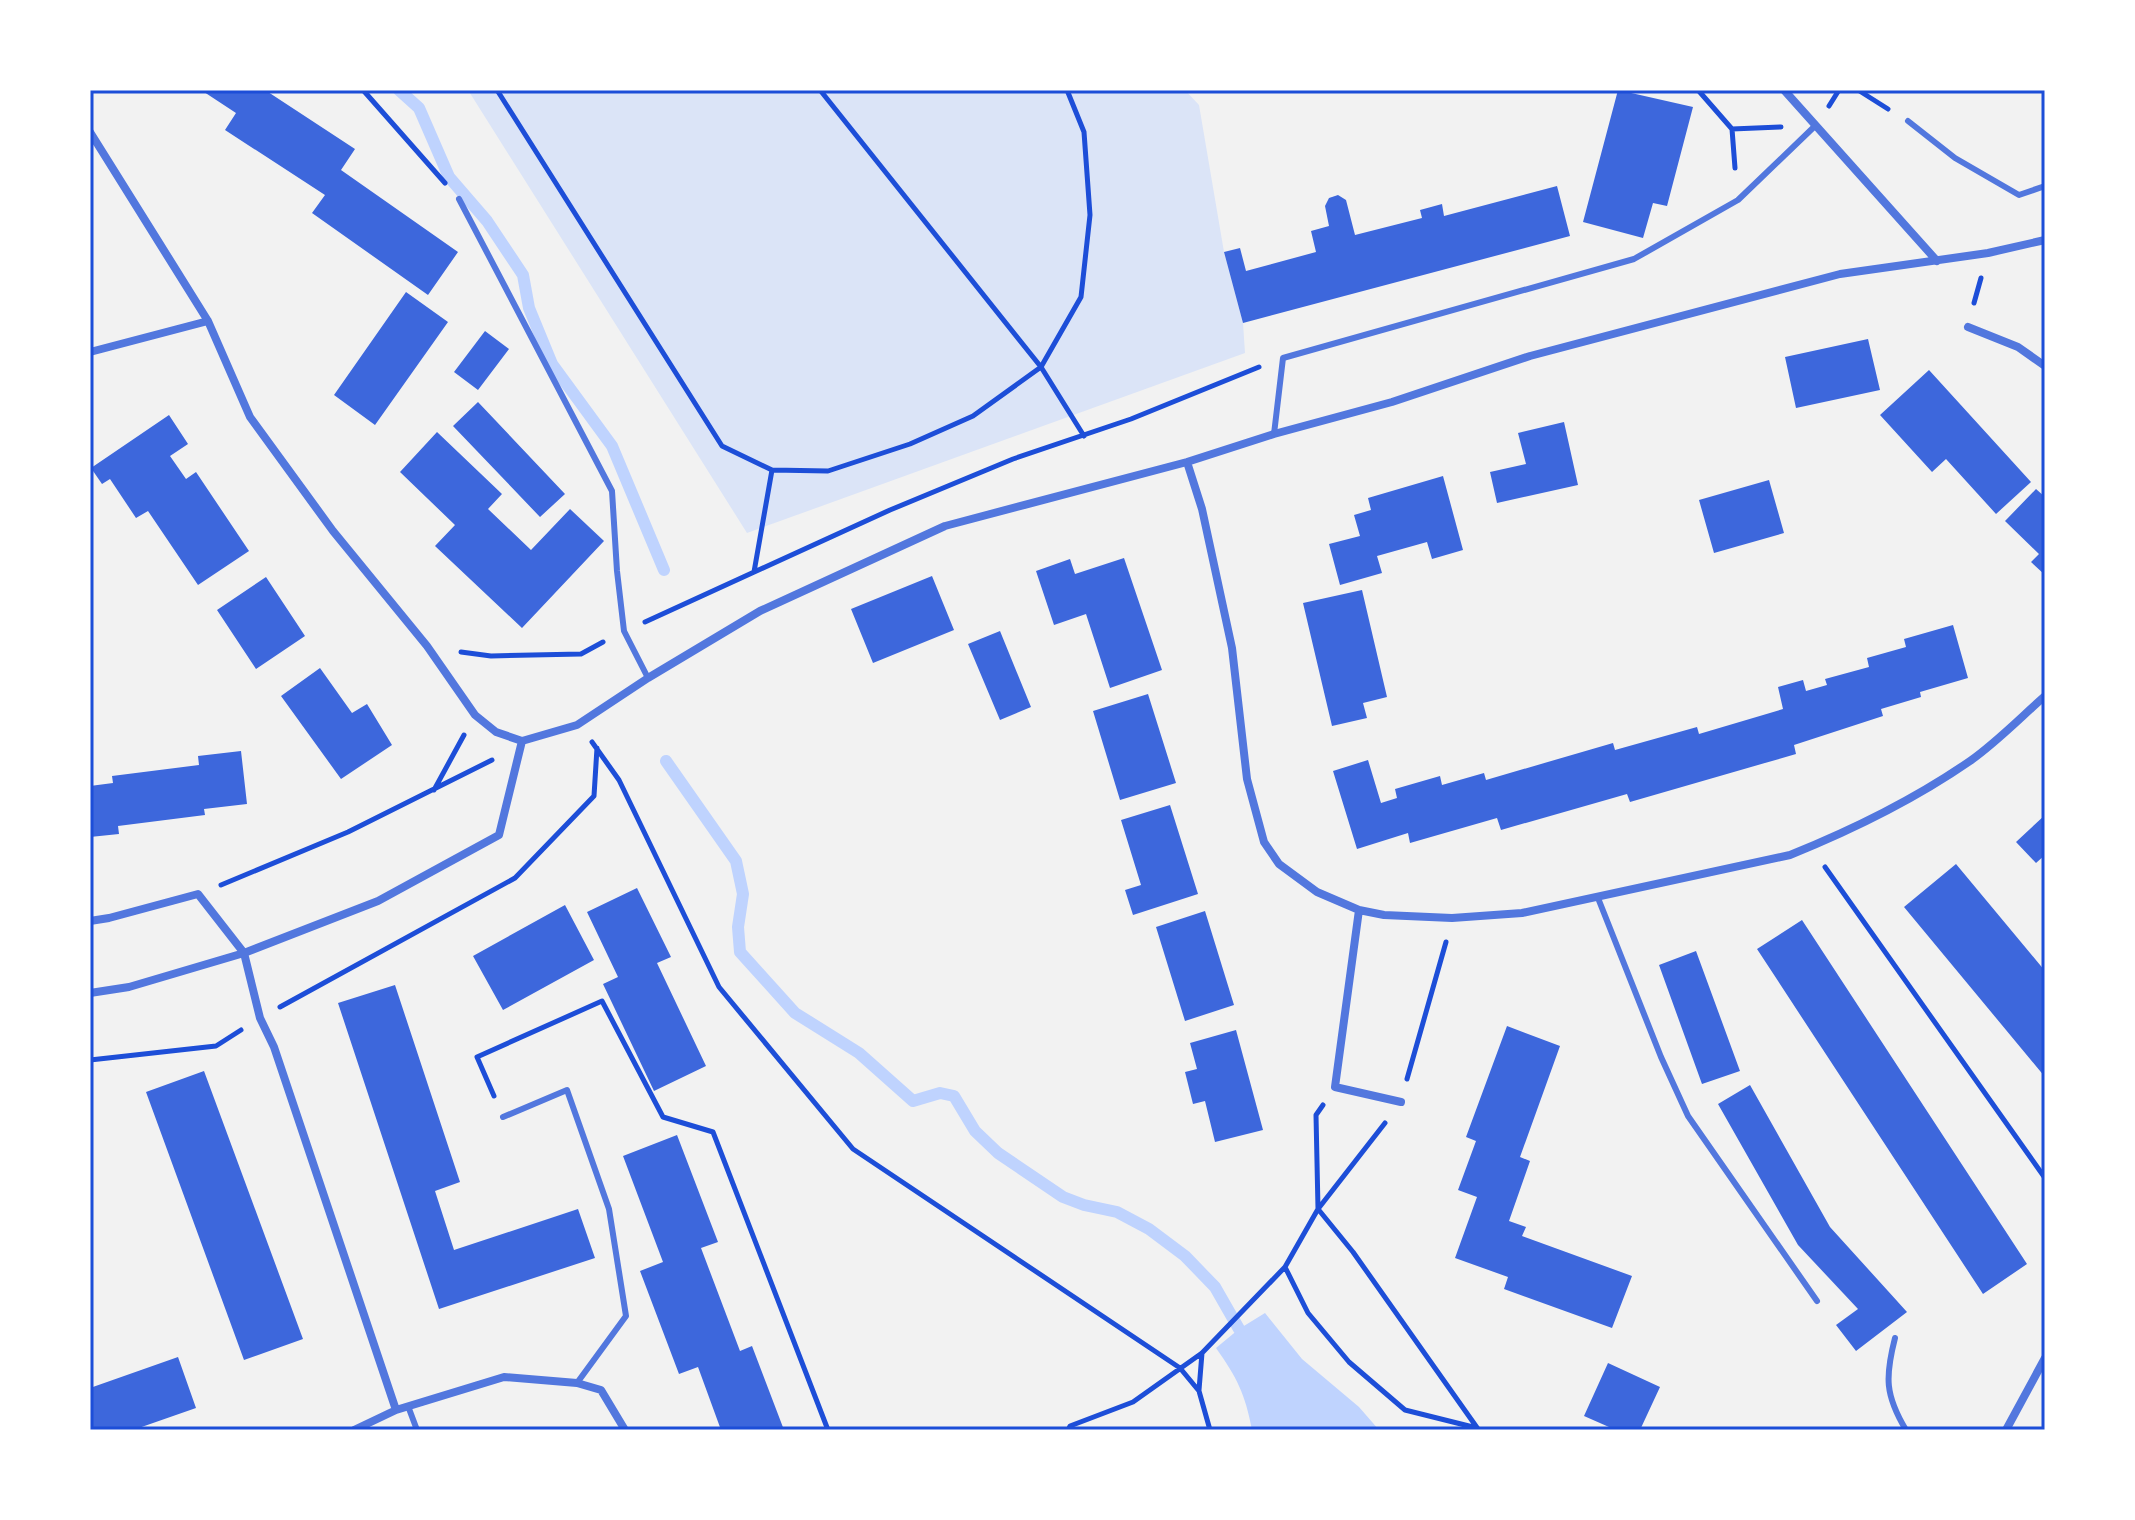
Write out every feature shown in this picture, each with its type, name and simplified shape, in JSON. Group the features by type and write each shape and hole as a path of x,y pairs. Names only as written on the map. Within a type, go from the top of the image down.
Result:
{"street":[{"path":"1784,90 1937,261"},
{"path":"90,132 208,321 250,417 333,531 427,646 475,715 496,732 522,741 577,725 760,611 945,526 1187,462 1274,434 1392,402 1530,356 1840,274 1988,253 2045,240"},
{"path":"90,352 208,321"},
{"path":"1968,327 2018,347 2045,366"},
{"path":"1187,462 1202,509 1232,648 1247,779 1264,842 1279,864 1317,892 1359,910 1384,915 1452,918 1522,913 1790,855 1896,805 1972,760 2045,696"},
{"path":"90,993 129,987 244,953 378,901 499,835 522,741"},
{"path":"90,921 198,894 244,953 260,1018 274,1047 396,1410"},
{"path":"1359,910 1335,1087 1401,1102"},
{"path":"2006,1430 2045,1358"},
{"path":"354,1430 396,1410 504,1377 577,1383 601,1390 625,1430"}],"lane":[{"path":"1908,121 1955,158 2019,195 2045,186"},
{"path":"1274,434 1283,358 1634,259 1738,200 1816,125"},
{"path":"459,199 612,491 624,631 648,678"},
{"path":"1598,898 1661,1057 1688,1116 1817,1301"},
{"path":"503,1117 567,1090 609,1209 626,1316 577,1383"},
{"path":"1895,1338 1887,1368 1888,1383 1890,1398 1906,1430"},
{"path":"408,1406 417,1430"}],"path":[{"path":"363,90 459,199"},
{"path":"497,90 722,446 772,470 828,471 910,444 973,416 1041,367 1081,297 1090,215 1084,132 1067,90"},
{"path":"820,90 1041,367 1084,436"},
{"path":"1698,90 1732,129 1738,200"},
{"path":"1858,90 1908,121"},
{"path":"1732,129 1816,125"},
{"path":"1968,327 1988,253"},
{"path":"427,646 491,656 581,654 624,631 890,510 985,470 1084,436 1283,358"},
{"path":"754,572 772,470"},
{"path":"433,791 475,715"},
{"path":"577,725 597,747 619,780 719,987 853,1149 1180,1368 1199,1391"},
{"path":"198,894 348,832 433,791 493,759 508,736"},
{"path":"90,1060 216,1046 260,1018 515,878 594,796 597,747"},
{"path":"1825,867 2045,1178"},
{"path":"1068,1430 1070,1426 1133,1402 1202,1353 1285,1267 1318,1209 1401,1102 1452,918"},
{"path":"503,1117 477,1057 602,1001 663,1117 713,1132 828,1430"},
{"path":"1335,1087 1316,1115 1318,1209 1353,1252 1478,1429"},
{"path":"1285,1267 1308,1313 1349,1362 1405,1410 1478,1429"},
{"path":"1202,1353 1199,1391 1210,1430"}],"shaded area":[{"path":"468,90 1185,90 1199,105 1224,252 1243,323 1245,353 747,533"}],"water":[{"path":"1265,1313 1302,1359 1359,1407 1379,1430 1252,1430 1239,1386 1216,1348"}],"building":[{"path":"201,90 265,90 355,149 341,170 458,252 428,295 312,213 325,195 225,130 236,113"},
{"path":"1618,90 1693,107 1667,206 1653,203 1643,238 1583,222"},
{"path":"1557,186 1570,236 1243,323 1224,252 1240,248 1246,271 1316,252 1311,231 1329,226 1325,206 1329,198 1338,195 1346,200 1355,235 1422,218 1420,210 1442,204 1444,216"},
{"path":"406,292 448,322 375,425 334,395"},
{"path":"485,331 509,349 478,390 454,372"},
{"path":"1868,339 1880,390 1796,408 1785,357"},
{"path":"1929,370 2031,482 1996,514 1946,459 1932,472 1880,415"},
{"path":"478,402 565,494 540,517 453,426"},
{"path":"169,415 188,444 170,456 186,479 196,472 249,551 198,585 148,511 136,518 110,479 102,484 91,468"},
{"path":"1564,422 1578,485 1497,503 1490,472 1526,464 1518,433"},
{"path":"437,432 502,494 488,509 531,550 570,509 604,541 522,628 435,546 455,525 400,472"},
{"path":"1443,476 1463,550 1432,559 1427,542 1377,556 1382,573 1340,585 1329,544 1360,536 1354,515 1371,510 1368,498"},
{"path":"1769,480 1784,533 1714,553 1699,500"},
{"path":"2036,489 2045,497 2045,575 2031,562 2039,554 2005,521"},
{"path":"1124,558 1162,670 1110,688 1086,614 1054,625 1036,571 1070,559 1075,574"},
{"path":"932,576 954,630 873,663 851,609"},
{"path":"266,577 305,636 256,669 217,610"},
{"path":"1362,590 1387,697 1363,703 1367,718 1332,726 1303,603"},
{"path":"1953,625 1968,678 1920,692 1921,697 1881,709 1883,716 1794,745 1796,754 1630,802 1627,794 1501,830 1497,818 1410,843 1408,833 1357,849 1333,771 1368,760 1381,803 1397,798 1395,789 1440,776 1442,785 1484,773 1486,780 1613,743 1615,750 1697,727 1699,734 1783,709 1778,687 1803,680 1806,691 1827,685 1825,679 1869,667 1867,658 1906,647 1904,639"},
{"path":"1000,631 1031,707 1000,720 968,644"},
{"path":"320,668 352,713 367,704 392,745 341,779 281,696"},
{"path":"1148,694 1176,783 1120,800 1093,711"},
{"path":"241,751 247,804 204,809 205,815 118,826 119,834 90,837 90,786 113,783 112,776 199,765 198,756"},
{"path":"1170,805 1198,894 1133,915 1125,890 1141,885 1121,820"},
{"path":"2045,815 2045,855 2036,863 2016,842"},
{"path":"1956,864 2045,971 2045,1077 1904,907"},
{"path":"637,888 671,957 657,963 706,1066 654,1091 603,984 618,977 587,912"},
{"path":"565,905 594,960 503,1010 473,956"},
{"path":"1205,911 1234,1005 1185,1021 1156,927"},
{"path":"1802,920 2027,1264 1983,1294 1757,949"},
{"path":"1696,951 1740,1071 1702,1084 1659,965"},
{"path":"395,985 460,1182 435,1191 454,1250 578,1209 595,1258 439,1309 338,1003"},
{"path":"1507,1026 1560,1046 1520,1157 1530,1161 1509,1221 1526,1227 1522,1236 1632,1276 1612,1328 1504,1289 1508,1277 1455,1258 1477,1197 1458,1190 1476,1141 1466,1137"},
{"path":"1236,1030 1263,1130 1215,1142 1205,1101 1193,1104 1185,1072 1197,1069 1190,1043"},
{"path":"204,1071 303,1339 244,1360 146,1092"},
{"path":"1750,1085 1830,1227 1907,1312 1856,1351 1836,1325 1858,1309 1798,1245 1718,1104"},
{"path":"677,1135 718,1242 701,1248 740,1351 752,1346 784,1430 721,1430 698,1367 679,1374 640,1271 663,1262 623,1156"},
{"path":"178,1357 196,1408 133,1430 90,1430 90,1388"},
{"path":"1608,1363 1660,1387 1640,1430 1608,1430 1609,1427 1584,1416"}],"waterway":[{"path":"399,90 419,108 449,177 487,221 523,275 529,308 552,364 612,446 664,570"},
{"path":"666,761 736,861 743,894 738,927 740,952 795,1013 859,1053 913,1101 940,1093 954,1096 975,1131 998,1153 1063,1197 1117,1212 1149,1229 1185,1256 1215,1287 1239,1329"}]}
